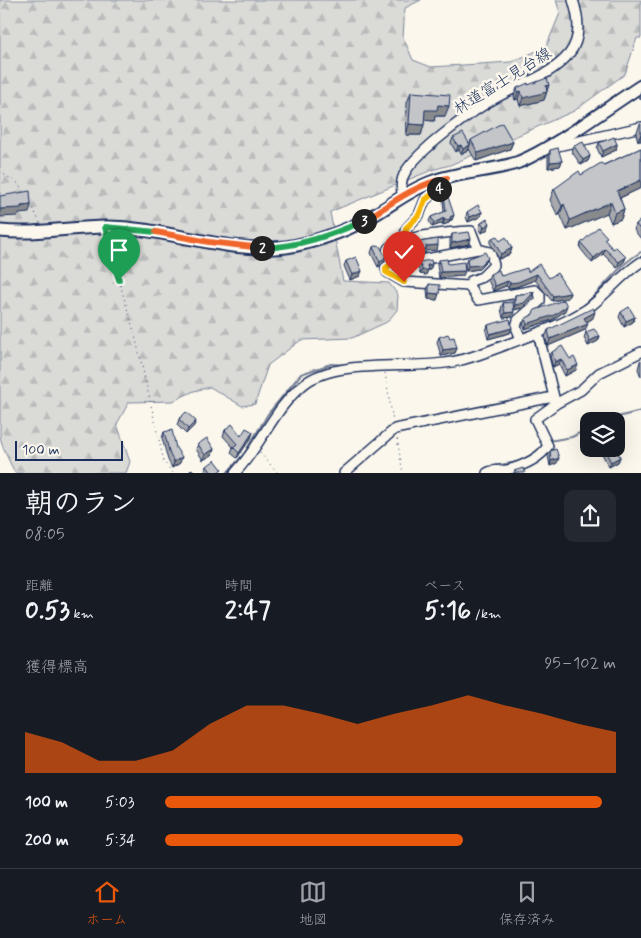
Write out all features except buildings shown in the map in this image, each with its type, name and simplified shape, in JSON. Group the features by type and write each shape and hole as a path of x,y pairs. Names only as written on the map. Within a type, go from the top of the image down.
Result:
{"main road":[{"path":"0,231 44,233 105,227 147,230 254,248 287,247 336,233 364,221 403,196 434,180 518,162 542,149 641,86"}],"street":[{"name":"林道富士見台線","path":"403,196 401,189 402,180 414,159 481,107 550,72 570,53 578,35 579,22 572,0"},
{"path":"542,149 641,126"},
{"path":"405,241 406,228 419,215 425,200 440,188 447,178"},
{"path":"469,286 471,281 482,277 494,265 490,252 478,249 411,262 396,260 388,250 391,245 405,241 471,231 478,249"},
{"path":"396,260 386,268 386,272 404,282 469,286"},
{"path":"234,473 256,448 282,405 305,383 331,372 456,362 521,339 587,308 641,262"},
{"path":"469,286 478,300 535,290 540,295 540,301 518,320 516,326 521,339"},
{"path":"538,332 555,400"},
{"path":"344,473 395,429 555,400 581,390 599,373 641,352"},
{"path":"487,473 491,470 506,470 541,457 548,446 535,420 555,400"}],"path":[{"path":"0,172 19,184 23,192"},
{"path":"28,199 44,233"},
{"path":"105,227 143,366 156,434 164,462 173,473"},
{"path":"384,367 403,473"},
{"path":"256,448 278,473"}],"green space":[{"path":"0,0 421,0 405,8 403,37 413,60 431,67 511,62 546,47 560,13 556,0 641,0 641,38 637,38 625,74 574,111 450,165 432,170 330,212 343,281 389,283 398,295 397,310 387,322 352,338 301,340 268,365 255,404 242,406 210,387 194,391 173,401 129,402 117,424 130,462 126,473 15,473 0,437"}],"waterway":[{"path":"581,308 624,264 641,252"},
{"path":"522,334 538,328"},
{"path":"436,360 472,352 517,336"},
{"path":"227,473 244,454 268,414 301,374 331,364 349,365"},
{"path":"625,415 641,411"},
{"path":"549,441 572,437 580,433"},
{"path":"494,466 518,462 535,453"}],"route":[{"path":"119,280 105,227 147,230 209,242 254,248 287,247 336,233 364,221 403,196 434,180 447,178 440,188 425,200 419,215 406,228 405,241 391,245 388,250 396,260 386,268 386,272 404,282"}]}
